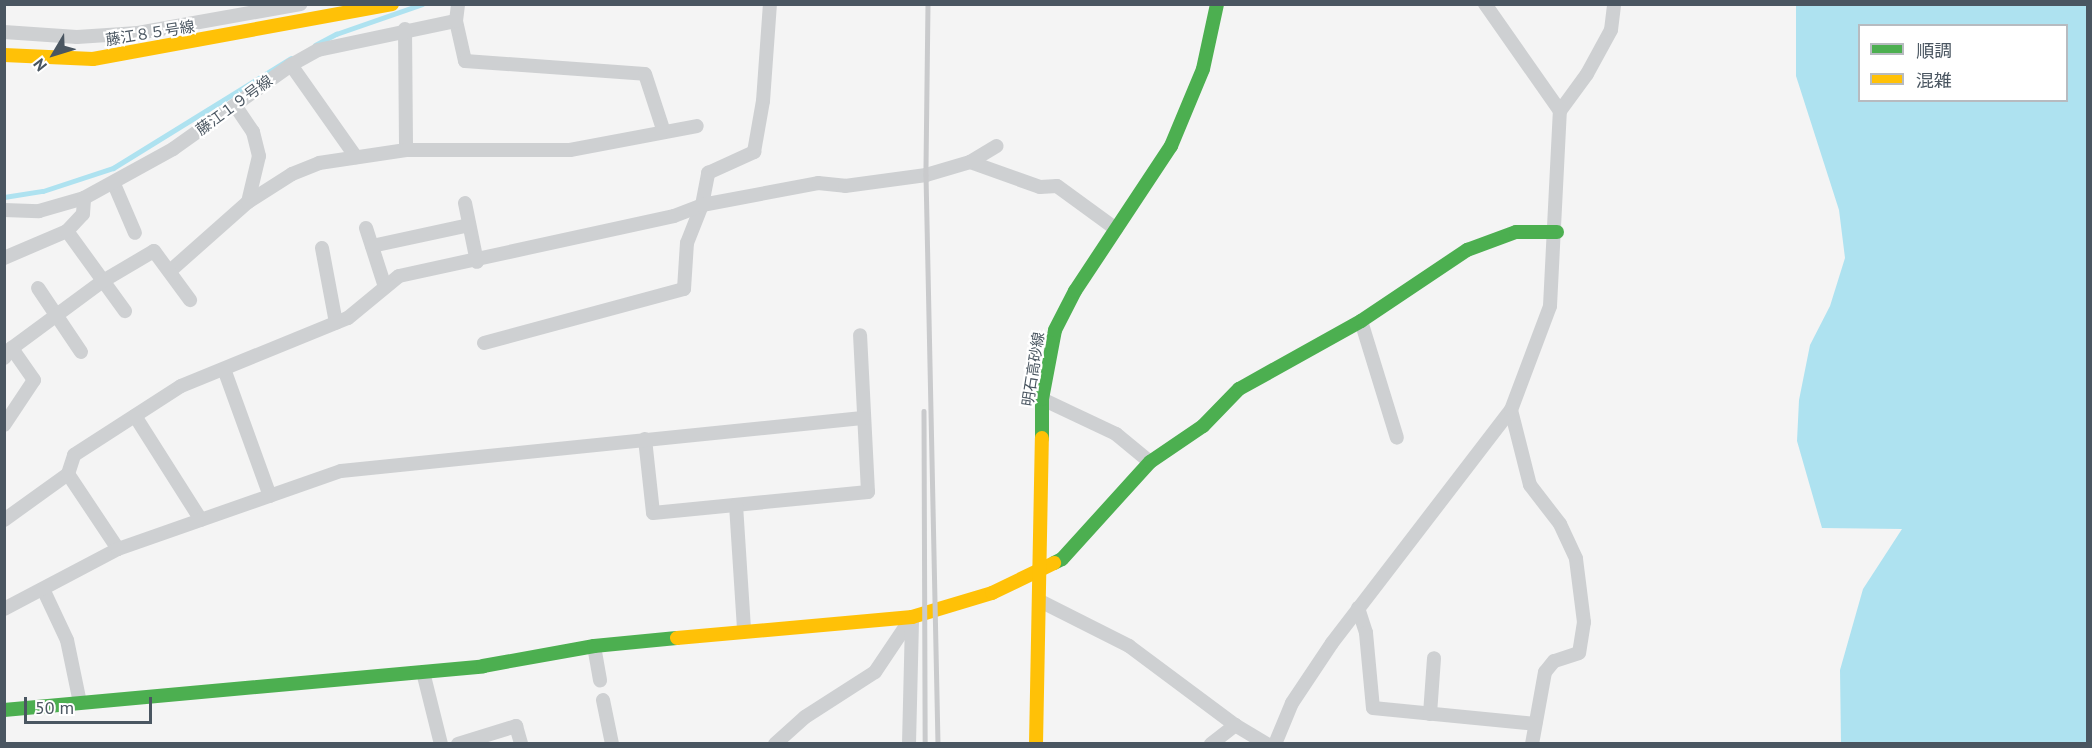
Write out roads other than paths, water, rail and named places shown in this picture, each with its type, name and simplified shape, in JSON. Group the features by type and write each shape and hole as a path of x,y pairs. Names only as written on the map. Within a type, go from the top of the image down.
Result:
{"street":[{"path":"4,32 77,37 138,33 300,4"},
{"name":"藤江８５号線","path":"4,55 93,59 264,31 392,4"},
{"path":"458,4 456,21 465,61 645,74 664,132"},
{"path":"484,344 684,289 687,243 702,205 708,173 754,152 763,101 770,4"},
{"name":"明石高砂線","path":"1036,744 1042,570 1042,399 1055,330 1075,291 1171,146 1203,69 1217,4"},
{"path":"1485,4 1560,111"},
{"path":"1275,744 1292,703 1358,608 1511,411 1550,306 1557,232 1560,111 1587,74 1611,30 1614,4"},
{"name":"藤江１９号線","path":"4,210 39,211 84,198 114,184 173,149 291,65 318,50 405,29 456,21"},
{"path":"405,29 406,150"},
{"path":"291,65 356,157"},
{"path":"235,105 254,132 259,156 248,202"},
{"path":"170,271 248,202 292,174 318,163 406,150 570,150 697,126"},
{"path":"4,520 68,474 74,455 181,386 336,323 399,276 477,262 674,216 702,205 818,183 845,186 926,175 970,162 997,146"},
{"path":"970,162 1040,187 1057,186 1116,229"},
{"path":"114,184 135,233"},
{"path":"4,258 67,231 83,214 84,198"},
{"path":"465,203 477,262"},
{"path":"372,246 469,225"},
{"path":"366,228 385,287"},
{"path":"67,231 125,311"},
{"path":"4,710 483,666 594,646 744,629 912,617 992,593 1062,559 1150,462 1203,426 1239,389 1361,321 1467,250 1516,232 1557,232"},
{"path":"322,248 336,323"},
{"path":"4,425 34,380 8,353 103,281 154,251 190,300"},
{"path":"38,288 81,352"},
{"path":"1361,321 1397,438"},
{"path":"645,439 653,513 868,492 862,418 860,335"},
{"path":"224,369 270,496"},
{"path":"1042,399 1116,434 1150,462"},
{"path":"1511,411 1530,485 1560,524 1576,559 1584,622 1579,653 1554,661 1545,672 1532,744"},
{"path":"135,416 201,520"},
{"path":"4,609 118,549 341,471 862,418"},
{"path":"68,474 118,549"},
{"path":"736,505 744,629"},
{"path":"43,589 67,640 80,703"},
{"path":"1040,601 1129,646 1235,725 1267,744"},
{"path":"1358,608 1366,633 1372,708 1535,724"},
{"path":"775,744 805,717 875,672 912,617"},
{"path":"909,744 912,617"},
{"path":"594,646 600,680"},
{"path":"1430,714 1434,658"},
{"path":"423,672 441,744"},
{"path":"603,700 612,744"},
{"path":"1211,744 1235,725"},
{"path":"458,744 516,726 521,744"}],"water":[{"path":"1796,5 2087,5 2087,743 1841,743 1840,670 1863,589 1902,529 1822,528 1797,441 1799,400 1810,345 1830,306 1845,258 1839,210 1796,76"}],"waterway":[{"path":"315,45 336,34 422,4"},
{"path":"4,197 43,191 113,168 291,58"}],"railway":[{"path":"928,4 926,175 938,744"},
{"path":"924,411 925,744"}]}
